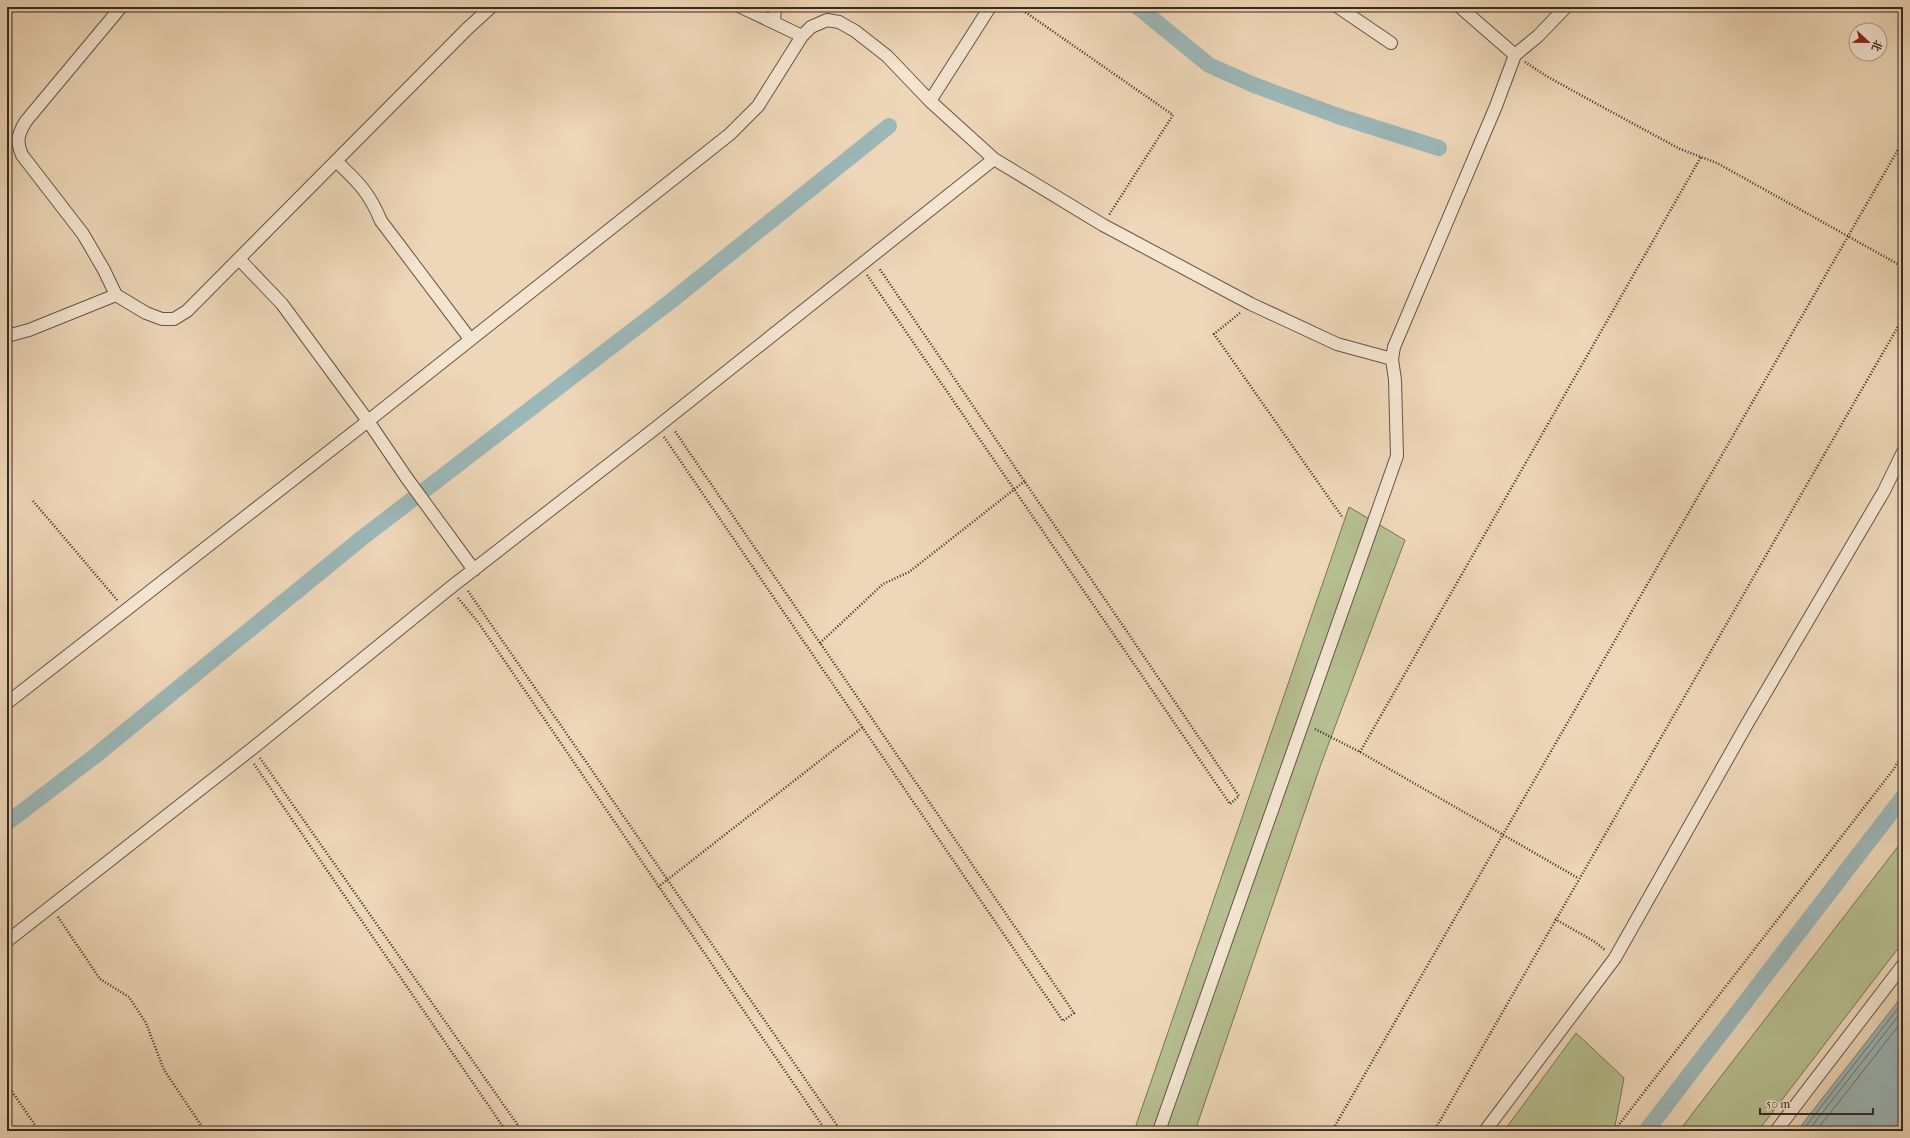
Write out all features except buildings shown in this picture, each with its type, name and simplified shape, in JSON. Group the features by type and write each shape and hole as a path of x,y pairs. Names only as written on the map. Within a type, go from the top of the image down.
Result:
{"street":[{"path":"121,7 26,121 18,134 18,145 22,155 82,234 104,270 116,295 146,314 162,319 174,319 187,311 467,29 491,7"},
{"path":"741,7 802,36"},
{"path":"774,22 775,7"},
{"path":"930,101 990,7"},
{"path":"1338,7 1391,43"},
{"path":"1460,7 1515,55"},
{"path":"1159,1131 1397,456 1395,380 1392,359 1394,347 1496,106 1515,55 1538,36 1566,7"},
{"path":"7,703 730,134 758,106 802,36 811,27 826,20 844,25 855,31 888,56 930,101 994,160 1102,225 1251,304 1337,344 1392,359"},
{"path":"7,941 250,750 450,588 667,420 994,160"},
{"path":"336,161 362,186 372,200 382,221 470,339"},
{"path":"239,259 282,304 368,420 406,477 474,570"},
{"path":"7,336 29,330 116,295"},
{"path":"1485,1131 1615,958 1747,724 1884,491 1903,452"},
{"path":"1776,1131 1903,965"}],"path":[{"path":"1018,7 1173,115 1102,225"},
{"path":"1515,55 1562,85 1680,149 1717,163 1903,267"},
{"path":"1332,1131 1903,141"},
{"path":"1360,752 1701,157"},
{"path":"861,266 1230,804 1239,796 872,258"},
{"path":"1251,304 1214,334 1343,518"},
{"path":"1434,1131 1578,878 1903,318"},
{"path":"657,427 1063,1022 1074,1013 667,420"},
{"path":"820,643 882,584 909,572 1013,488 1025,481"},
{"path":"34,501 126,610"},
{"path":"461,580 841,1131"},
{"path":"450,588 478,622 826,1131"},
{"path":"1303,725 1315,729 1360,752 1578,878"},
{"path":"658,887 863,727"},
{"path":"250,750 506,1131"},
{"path":"250,750 522,1131"},
{"path":"1614,1131 1893,770 1903,754"},
{"path":"51,907 100,979 129,996 146,1023 164,1070 205,1131"},
{"path":"1555,919 1595,942 1615,958"},
{"path":"7,1084 39,1131"}],"green space":[{"path":"1349,507 1405,540 1321,764 1195,1131 1134,1131"},
{"path":"1903,840 1903,942 1758,1131 1679,1131"},
{"path":"1576,1033 1624,1078 1614,1131 1504,1131"}],"water":[{"path":"1903,995 1903,1131 1797,1131"}],"waterway":[{"path":"1138,7 1209,65 1254,85 1338,116 1439,148"},
{"path":"7,823 95,756 362,538 671,301 889,126"},
{"path":"1646,1131 1903,797"}]}
